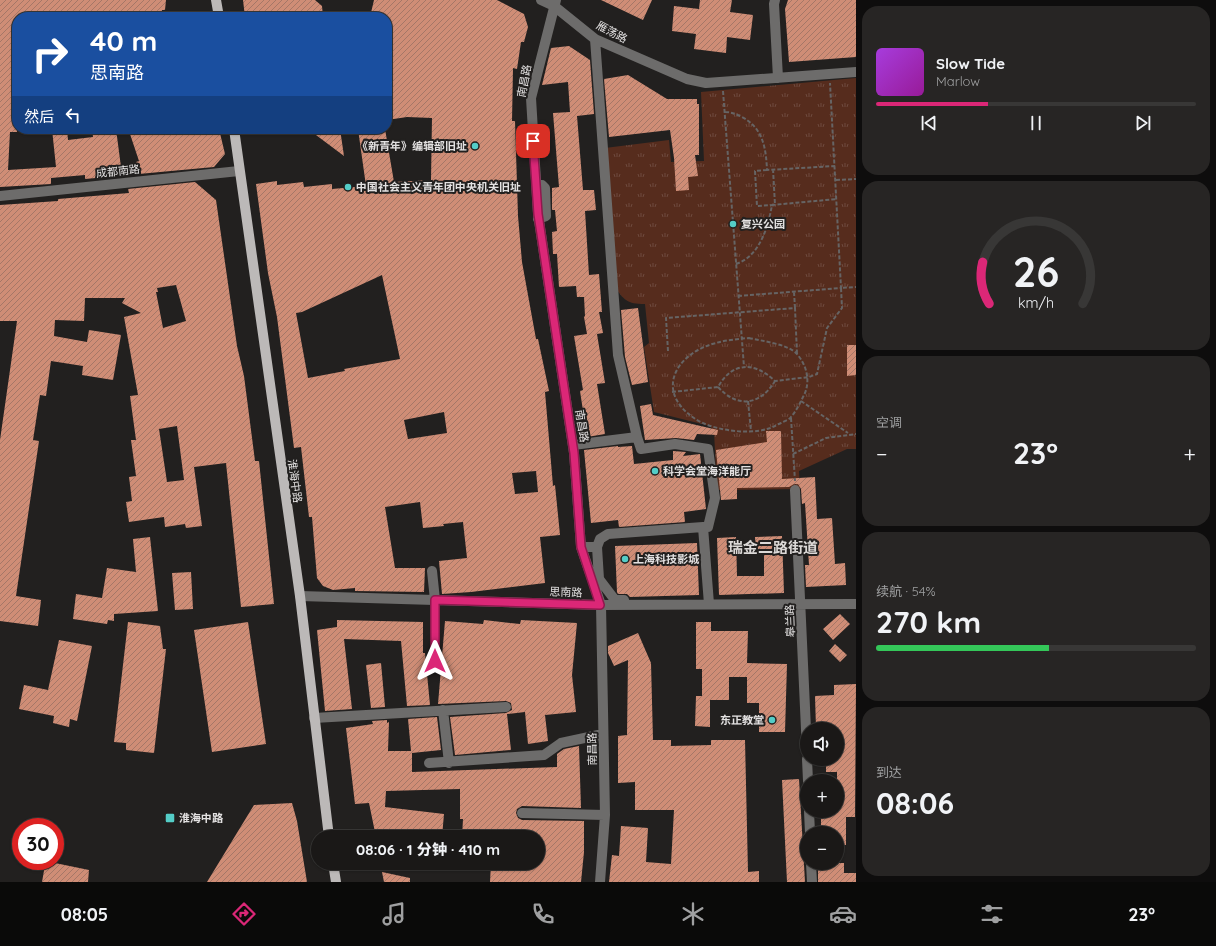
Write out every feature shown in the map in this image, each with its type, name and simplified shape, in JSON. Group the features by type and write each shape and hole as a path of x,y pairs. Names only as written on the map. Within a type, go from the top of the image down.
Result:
{"main road":[{"path":"216,0 218,12"},
{"name":"淮海中路","path":"235,134 300,596 328,830"},
{"path":"334,870 336,882"}],"street":[{"name":"雁荡路","path":"541,0 555,3 595,39 677,75 706,83 856,72"},
{"path":"776,0 774,4 778,78"},
{"name":"南昌路","path":"555,3 531,98 538,219 573,446 581,547 600,605 605,815 600,882"},
{"path":"595,39 618,355 637,437 641,449 675,444 708,448 714,498 708,527 703,527 608,534 600,539 598,547 599,579 615,600 709,601 703,527"},
{"name":"成都南路","path":"0,196 239,171"},
{"path":"573,446 637,437"},
{"name":"皋兰路","path":"795,490 802,605 806,722"},
{"path":"581,547 598,547"},
{"path":"432,571 435,600 435,661"},
{"name":"思南路","path":"300,596 600,605 709,601 802,605 856,604"},
{"path":"314,718 506,707"},
{"path":"444,710 449,762"},
{"path":"429,763 544,755 561,743 603,734"},
{"path":"522,813 605,815"},
{"path":"811,870 812,882"}],"path":[{"path":"672,392 718,387 734,400 748,401 763,396 775,381 809,377 817,374 827,328 842,308 830,73"},
{"path":"722,82 744,367"},
{"path":"724,112 734,113 754,124 765,145 767,170"},
{"path":"835,166 755,171 757,206 837,199"},
{"path":"736,264 749,257 760,244 769,222 774,205 773,170"},
{"path":"836,180 856,179"},
{"path":"738,296 856,287"},
{"path":"794,292 797,354 809,377 801,401 791,418 795,490"},
{"path":"668,350 666,318 795,308"},
{"path":"791,418 767,429 751,431 720,429 695,419 680,408 672,392 671,383 674,376 691,354 715,343 749,338 779,344 797,354"},
{"path":"718,387 728,373 744,367 762,370 775,381"},
{"path":"748,401 751,431"},
{"path":"801,401 849,434"},
{"path":"793,454 826,438 856,434"}],"green space":[{"name":"复兴公园","path":"856,78 856,449 847,449 799,471 800,489 717,490 714,431 710,426 654,412 644,347 649,343 645,304 634,303 626,300 614,286 605,148 669,140 671,162 704,161 701,92"}],"building":[{"path":"0,0 166,0 165,10 162,10 162,12 12,12 12,132 10,132 8,170 56,167 53,134 67,134 68,140 93,137 93,134 117,134 121,167 139,161 130,134 220,134 225,154 214,167 85,179 85,175 51,178 51,184 0,187"},
{"path":"243,0 315,0 322,6 323,12 244,12"},
{"path":"374,0 497,0 524,14 528,27 524,42 521,42 517,69 513,68 512,121 515,121 518,216 522,262 536,339 538,339 549,391 545,392 553,486 555,485 560,535 540,537 545,583 442,594 439,561 467,558 463,522 423,528 420,502 385,507 395,568 425,568 424,592 355,591 355,588 333,590 323,586 317,578 312,517 309,517 301,447 294,448 277,317 268,273 256,184 277,181 277,185 303,182 304,187 332,184 332,189 366,186 359,134 386,134 394,182 431,180 432,118 407,117 392,119 392,12 371,12","holes":["382,275 400,359 344,369 345,371 308,378 296,313 302,312","444,412 447,433 408,439 404,420","536,471 538,492 515,494 512,473"]},
{"path":"601,0 652,0 643,20"},
{"path":"700,0 732,0 730,12 753,15 750,40 727,37 726,53 694,49 696,34 672,31 674,6 699,9"},
{"path":"788,0 856,0 856,57 789,62 785,9"},
{"path":"569,46 590,60 594,114 577,116 583,190 594,190 596,210 585,211 589,275 599,274 602,312 599,312 603,333 597,334 605,383 597,384 605,434 587,437 580,391 583,390 574,336 587,334 584,317 584,297 577,297 576,286 559,287 557,254 553,254 552,232 557,231 555,210 552,210 552,188 559,187 553,113 570,112 568,82 542,85 551,48"},
{"path":"628,75 667,99 697,99 697,104 699,104 699,155 695,155 698,176 688,177 689,190 676,191 674,158 670,130 609,137 604,79"},
{"path":"315,134 341,134 344,156"},
{"path":"195,182 216,200 237,346 244,376 255,461 259,461 274,604 241,607 226,463 194,467 202,526 186,528 185,524 165,527 164,517 129,522 126,502 132,501 129,477 136,476 131,440 136,440 130,396 138,395 124,317 141,313 122,303 125,298 85,298 84,321 55,320 54,336 87,342 89,330 121,335 113,380 82,375 83,366 51,361 46,396 40,395 33,440 39,441 16,596 41,600 38,626 0,621 0,440 17,321 0,321 0,205 58,201 58,199 129,193 128,189","holes":["176,285 186,321 163,328 156,292 158,292 157,288","177,426 184,480 167,482 159,429"]},
{"path":"638,308 648,382 632,385 625,357 621,310"},
{"path":"847,345 856,345 856,375 847,376"},
{"path":"651,404 653,415 718,430 717,435 697,434 694,440 676,438 645,440 640,406"},
{"path":"766,431 781,431 782,479 815,477 817,519 832,518 835,564 845,563 846,585 806,587 805,565 809,565 805,503 802,504 801,489 798,484 794,484 789,487 737,488 737,499 721,500 716,450 767,442"},
{"path":"632,446 634,464 673,460 673,451 686,452 683,456 700,454 706,509 684,512 685,522 619,527 618,520 591,523 584,450"},
{"path":"782,536 784,593 719,595 717,538 736,537 737,576 764,576 764,553 756,553 755,537"},
{"path":"150,537 158,611 114,614 114,621 108,620 107,624 73,619 76,594 102,598 107,568 136,572 133,539"},
{"path":"697,543 699,595 630,597 627,594 618,594 615,546"},
{"path":"191,572 193,609 175,610 172,573"},
{"path":"840,614 850,624 833,640 823,629"},
{"path":"337,620 423,622 423,653 425,653 430,705 407,706 401,641 344,639 352,709 325,711 317,630 337,627"},
{"path":"484,620 520,624 521,620 577,623 572,675 576,712 545,715 548,741 528,744 525,712 507,714 511,750 455,755 450,717 506,713 512,710 511,703 506,701 438,704 445,621 483,624"},
{"path":"128,622 160,626 163,649 166,649 154,753 126,750 126,743 114,742"},
{"path":"248,622 266,744 212,752 194,630"},
{"path":"696,622 711,622 711,631 748,631 747,663 787,664 785,732 759,732 759,703 747,703 747,677 729,677 729,700 710,700 710,727 695,726 696,696 702,696 702,669 696,669"},
{"path":"638,633 651,663 653,740 671,740 671,746 711,745 711,740 745,740 748,872 759,871 759,882 609,882 612,855 619,856 621,826 648,828 646,862 671,864 674,810 635,810 635,782 618,783 618,736 627,735 628,660 614,666 608,653 608,646"},
{"path":"59,640 92,646 77,721 70,719 69,727 53,723 54,716 19,709 24,685 48,690"},
{"path":"835,644 847,655 840,662 829,651"},
{"path":"381,663 385,707 371,708 366,665"},
{"path":"856,684 855,817 846,817 846,845 844,845 844,826 821,826 821,818 844,818 844,774 837,774 837,772 826,772 826,766 844,766 844,722 816,722 815,696 834,695 834,685"},
{"path":"437,717 441,750 412,753 412,772 557,767 557,754 564,749 579,746 581,808 522,806 517,809 516,813 518,818 522,820 584,821 584,852 581,882 490,882 491,870 545,870 545,830 462,830 463,819 460,819 460,789 386,791 385,807 444,814 443,830 375,830 369,803 355,804 346,728 373,724 372,721 387,720 387,723 389,722 388,751 411,751 408,719"},
{"path":"799,779 800,818 801,818 802,826 800,826 800,870 804,870 805,882 787,882 782,780"},
{"path":"292,803 297,821 307,882 207,882 254,805"},
{"path":"64,865 89,870 88,882 42,882 44,870 64,870"},
{"path":"818,870 844,870 844,873 856,873 856,882 818,882"},
{"path":"382,872 410,878 410,882 384,882"}],"place":[{"name":"《新青年》编辑部旧址","path":"475,146"},
{"name":"中国社会主义青年团中央机关旧址","path":"348,187"},
{"name":"复兴公园","path":"733,224"},
{"name":"科学会堂海洋能厅","path":"655,471"},
{"name":"上海科技影城","path":"625,559"},
{"name":"东正教堂","path":"772,720"},
{"name":"淮海中路","path":"170,818"}],"district":[{"name":"瑞金二路街道","path":"773,547"}],"route":[{"path":"435,661 435,600 600,605 581,547 574,453 538,214 533,141"}]}
